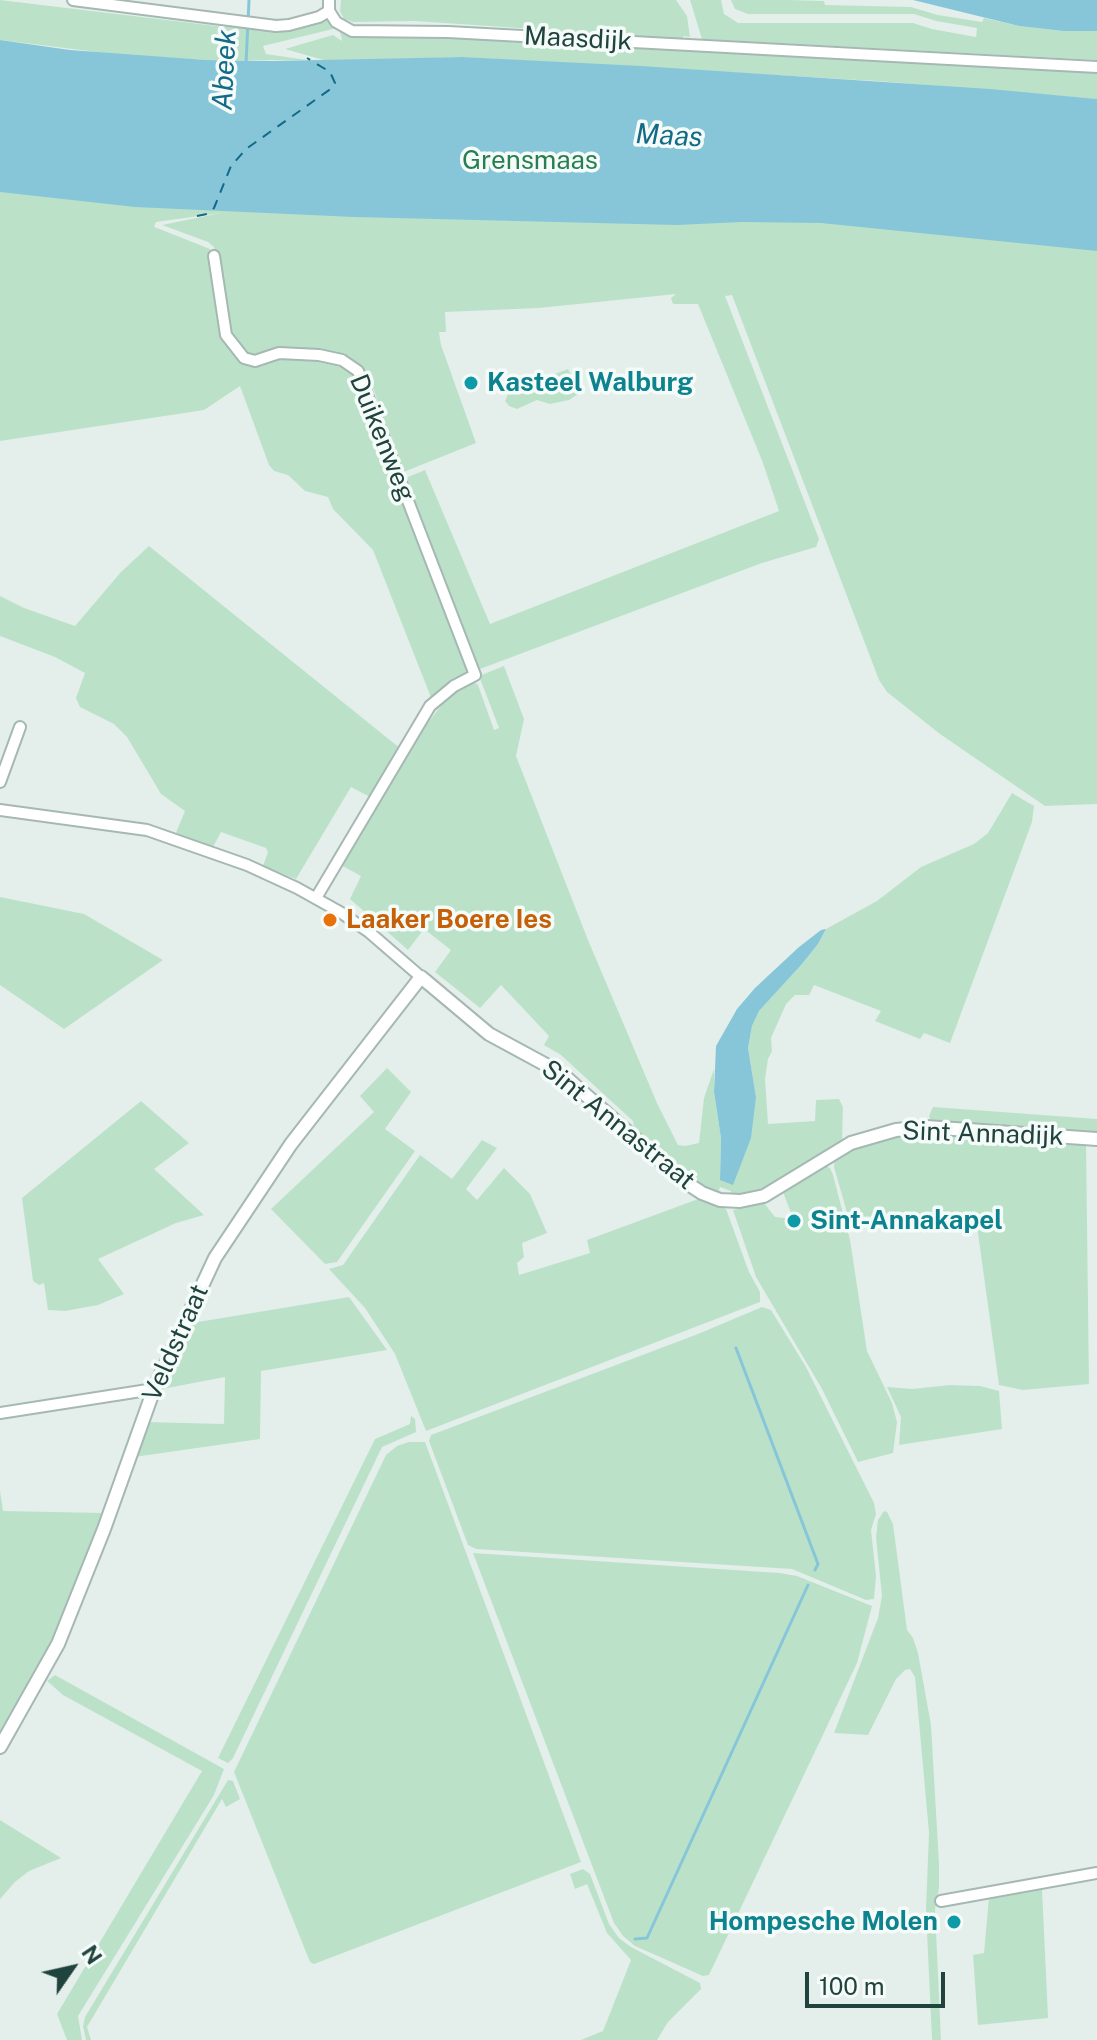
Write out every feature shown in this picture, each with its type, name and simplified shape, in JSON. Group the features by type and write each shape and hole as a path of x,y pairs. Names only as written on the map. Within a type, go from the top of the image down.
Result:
{"street":[{"name":"Maasdijk","path":"73,0 289,25 319,17 329,5 336,22 352,31 448,32 1097,67"},
{"name":"Duikenweg","path":"214,256 226,335 244,358 255,361 279,353 319,355 342,360 358,371 475,675 454,686 430,706 316,898"},
{"path":"0,782 20,727"},
{"path":"0,810 147,830 247,865 316,898 369,932 421,977"},
{"name":"Sint Annastraat","path":"421,977 476,1025 561,1073 667,1167 702,1193 730,1202 764,1196 827,1157"},
{"name":"Veldstraat","path":"0,1747 48,1665 71,1616 154,1389 215,1258 291,1144 421,977"},
{"name":"Sint Annadijk","path":"827,1157 862,1139 909,1128 1097,1139"},
{"path":"0,1413 154,1389"},
{"path":"941,1901 1097,1873"}],"green space":[{"path":"0,0 225,27 318,20 327,21 337,28 263,46 266,54 307,60 206,60 121,55 0,40"},
{"path":"341,0 676,0 687,16 690,37 683,36 683,39 415,21 353,22 344,19 340,11"},
{"path":"690,0 721,0 724,14 738,23 913,23 976,37 977,28 914,14 748,14 735,9 731,0 788,0 824,1 825,5 911,7 982,22 984,18 1019,26 1097,31 1097,60 702,39"},
{"path":"340,31 1097,71 1097,99 877,81 463,57 327,61 285,49 333,35 342,41"},
{"path":"501,98 771,102 912,109 1097,139 1097,804 1045,806 940,734 887,692 879,680 732,295 725,296 819,539 816,547 762,563 480,669 475,665 403,479 425,470 490,624 779,511 763,463 698,304 673,304 671,298 676,294 539,308 445,312 446,332 439,332 441,345 476,443 401,473 374,390 362,368 353,361 329,353 279,349 252,359 244,356 231,342 226,332 214,247 162,225 221,213 156,222 154,227 210,249 223,332 230,346 245,361 257,363 285,355 328,362 355,373 362,383 374,423 469,669 468,676 432,700 373,550 333,509 328,497 305,491 288,475 274,471 269,465 240,386 204,410 0,441 0,113 66,123 352,134"},
{"path":"568,369 580,393 569,400 550,404 537,400 517,409 505,401 509,392"},
{"path":"149,546 401,749 372,798 351,787 296,879 263,866 268,852 266,848 221,832 213,847 175,835 185,811 161,794 127,737 114,724 80,707 76,698 85,673 55,657 0,636 0,596 75,626 121,572"},
{"path":"504,666 524,719 516,756 588,940 678,1145 699,1143 704,1098 714,1069 721,1138 720,1179 756,1097 748,1048 752,1026 759,1011 802,964 826,929 877,901 921,867 974,844 988,833 1012,793 1034,806 1032,822 950,1043 924,1033 920,1039 875,1021 881,1011 814,985 809,995 795,995 786,1004 771,1038 772,1051 765,1079 768,1124 815,1121 816,1100 839,1099 843,1107 842,1143 772,1187 731,1196 731,1191 720,1187 718,1193 682,1173 635,1132 633,1121 561,1055 544,1045 549,1036 501,985 480,1008 435,972 451,950 424,929 408,950 350,899 361,876 339,864 409,747 454,689 473,681 478,685 494,730 499,728 479,676"},
{"path":"0,897 84,914 163,960 64,1029 0,985"},
{"path":"387,1068 411,1092 385,1129 415,1151 337,1262 325,1264 271,1209 374,1112 360,1096"},
{"path":"141,1101 189,1143 154,1169 204,1215 176,1223 98,1259 124,1294 98,1305 65,1311 48,1310 44,1283 39,1285 33,1281 22,1198"},
{"path":"933,1107 1097,1119 1097,1135 931,1122 929,1116"},
{"path":"911,1132 1086,1142 1089,1384 1023,1390 999,1385 976,1219 848,1216 834,1167 835,1157 855,1147"},
{"path":"482,1140 497,1148 466,1189 477,1200 504,1168 530,1194 547,1233 522,1243 524,1257 517,1263 519,1275 590,1253 587,1240 701,1198 726,1209 749,1272 760,1292 760,1302 426,1431 395,1354 365,1308 329,1269 343,1265 420,1155 452,1179"},
{"path":"823,1165 830,1168 833,1175 850,1240 867,1351 892,1403 897,1422 893,1453 858,1462 822,1389 756,1277 733,1210 764,1203 775,1217 785,1218 798,1231 803,1224 791,1213 783,1192"},
{"path":"349,1297 387,1350 261,1371 260,1439 134,1457 146,1422 224,1424 225,1377 157,1390 186,1324"},
{"path":"762,1307 771,1310 806,1367 874,1503 876,1514 871,1530 876,1576 874,1599 866,1600 792,1569 476,1549 468,1545 429,1441 431,1435"},
{"path":"980,1386 999,1391 1002,1429 899,1445 901,1417 887,1387 912,1389"},
{"path":"411,1416 415,1419 416,1432 382,1447 233,1758 228,1763 218,1758 375,1439 410,1424"},
{"path":"425,1442 581,1862 314,1964 310,1962 234,1772 386,1455 397,1446"},
{"path":"0,1491 3,1511 104,1513 58,1634 0,1737"},
{"path":"884,1511 893,1524 907,1630 918,1653 931,1725 939,1864 935,1909 941,2040 932,2040 926,1909 929,1833 915,1677 910,1669 896,1679 868,1735 834,1733 878,1618 882,1596 876,1537 878,1520"},
{"path":"473,1553 780,1573 797,1576 872,1606 857,1663 709,1975 703,1976 635,1946 614,1923"},
{"path":"55,1675 224,1769 214,1795 78,2016 82,2040 67,2040 57,2014 202,1771 63,1695 47,1681"},
{"path":"228,1780 233,1781 240,1799 226,1807 222,1799 87,2027 91,2040 86,2040 85,2017"},
{"path":"0,1820 61,1858 29,1871 0,1899"},
{"path":"583,1869 590,1874 609,1924 619,1938 700,1983 701,1989 668,2022 657,2040 581,2040 603,2031 631,1960 607,1933 587,1884 575,1889 570,1874"},
{"path":"1042,1888 1048,2018 978,2025 973,1955 984,1953 989,1897"}],"water":[{"path":"913,0 1097,0 1097,31 1019,26"},
{"name":"Grensmaas","path":"0,40 70,50 206,60 463,57 990,89 1097,99 1097,251 821,223 677,225 354,217 135,207 0,192"},
{"path":"826,929 802,964 759,1011 752,1026 748,1048 756,1097 751,1138 733,1185 720,1180 721,1138 714,1092 716,1046 737,1009 755,988 799,947"}],"waterway":[{"name":"Abeek","path":"246,64 249,0"},
{"path":"736,1348 818,1564 815,1570"},
{"path":"635,1939 647,1938 808,1585"}],"ferry route":[{"path":"197,216 207,214 214,208 231,166 246,149 332,88 335,83 330,72 307,58"}],"place":[{"name":"Kasteel Walburg","path":"471,383"},
{"name":"Laaker Boere Ies","path":"330,920"},
{"name":"Sint-Annakapel","path":"794,1221"},
{"name":"Hompesche Molen","path":"954,1922"}],"water label":[{"name":"Maas","path":"669,136"}]}
